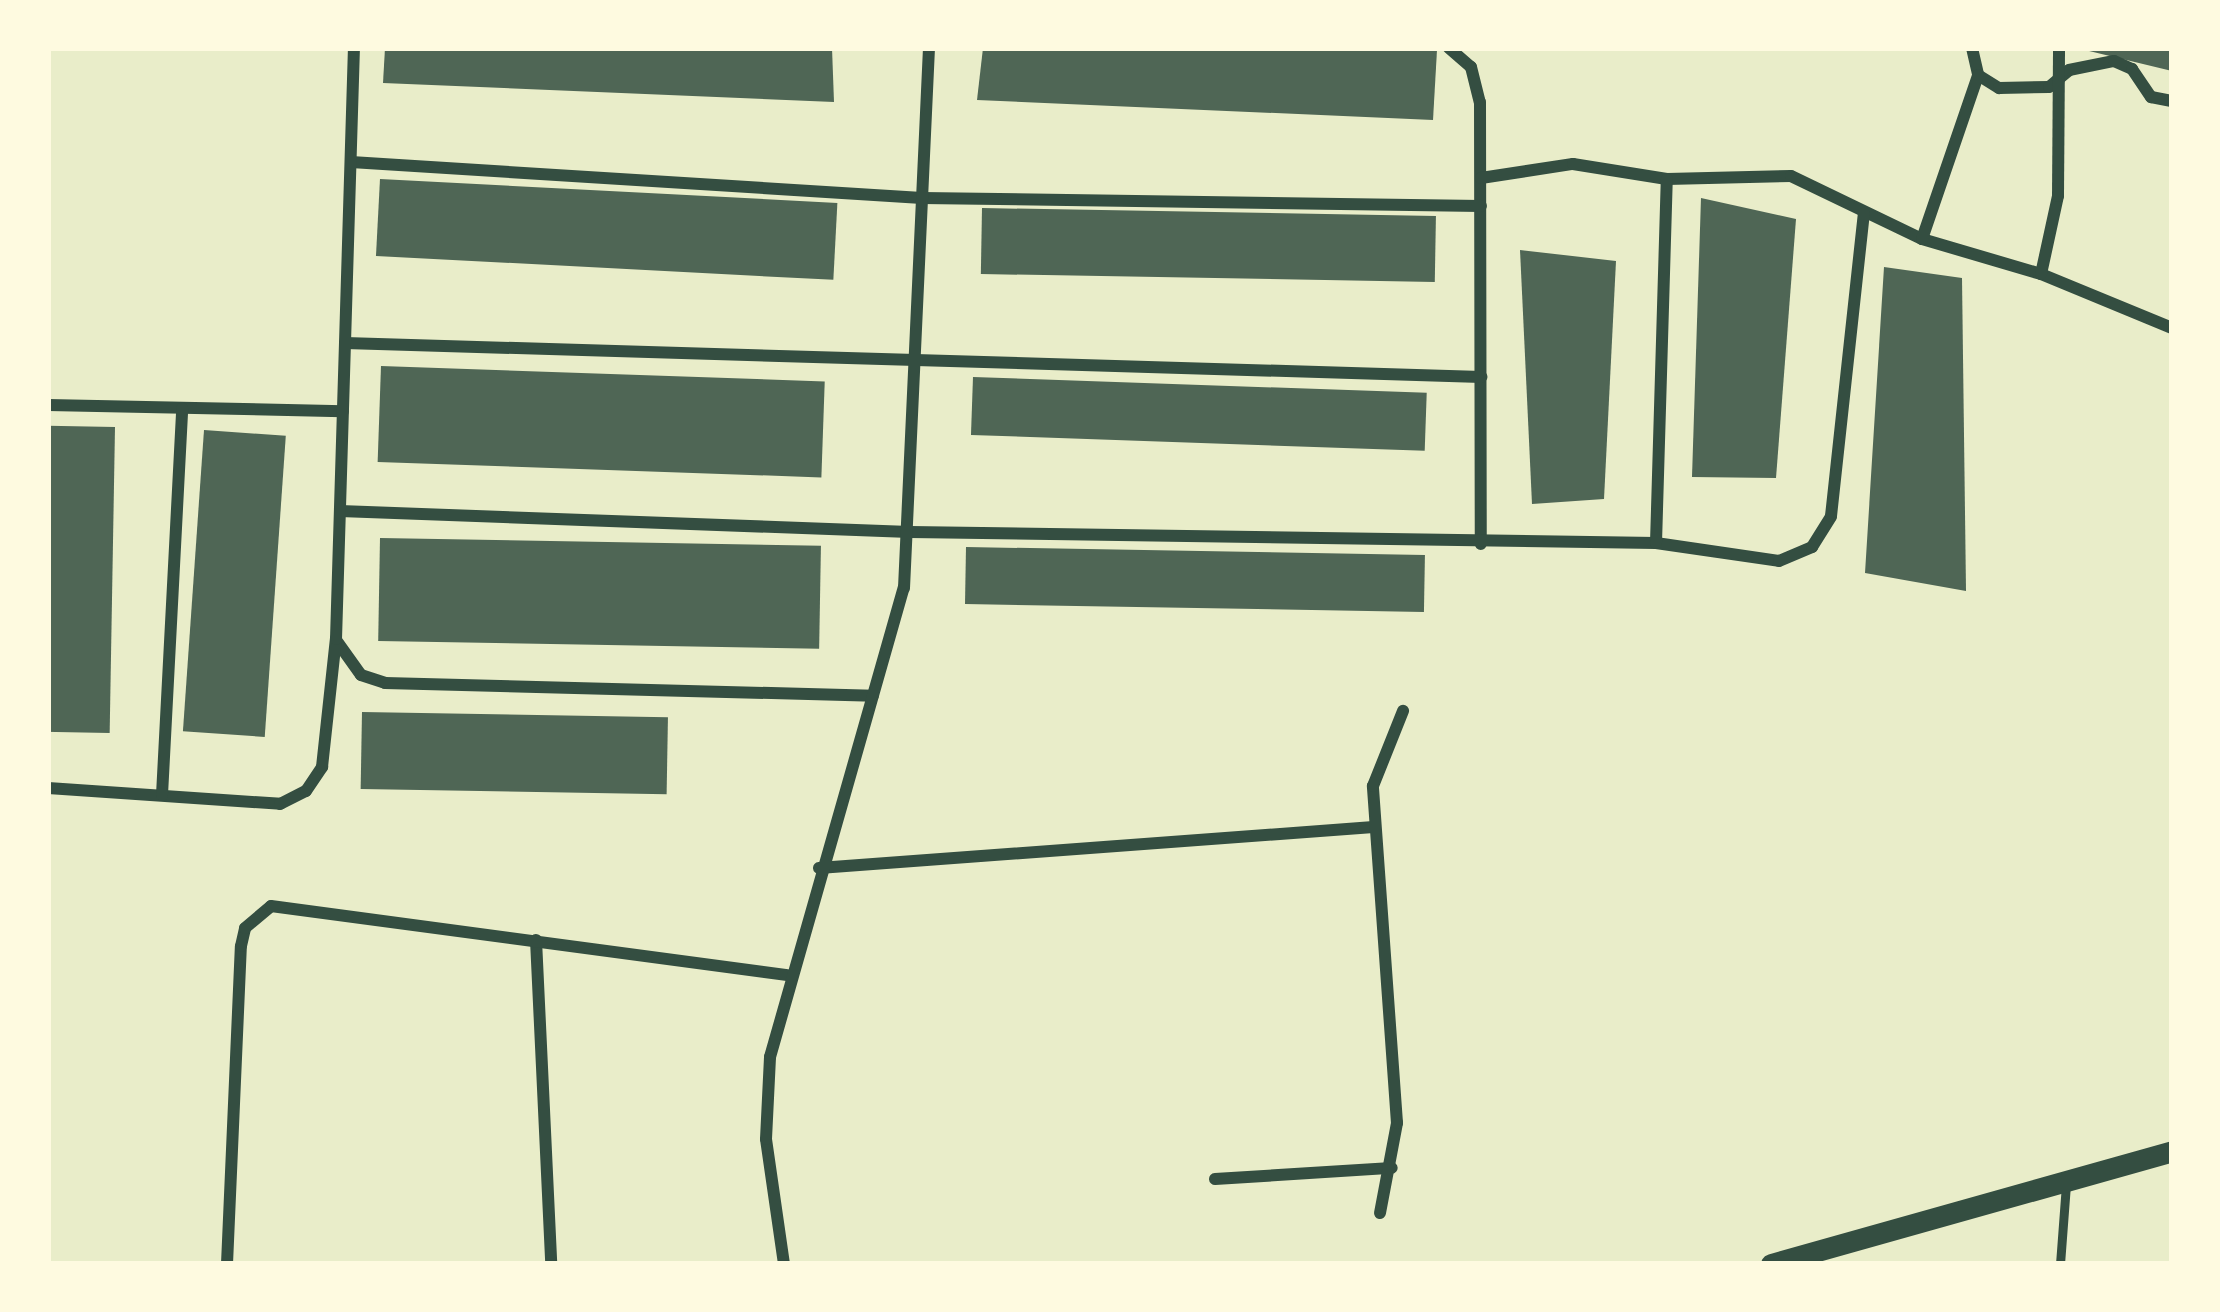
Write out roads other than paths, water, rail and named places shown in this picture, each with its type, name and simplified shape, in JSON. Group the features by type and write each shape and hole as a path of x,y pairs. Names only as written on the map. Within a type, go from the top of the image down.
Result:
{"street":[{"path":"48,788 280,804 306,791 322,766 336,639 354,48"},
{"path":"784,1264 766,1139 770,1057 787,975 900,607 910,532 929,48"},
{"path":"1449,48 1471,67 1476,85 1481,178 1481,544"},
{"path":"1922,239 1978,75 1972,48"},
{"path":"2041,274 2058,196 2059,48"},
{"path":"1978,75 2000,88 2023,90 2058,80 2093,61 2114,61 2132,69 2150,97 2172,101"},
{"path":"351,162 922,198 1481,206"},
{"path":"1481,178 1574,164 1667,179 1791,176 1922,239 2041,274 2172,328"},
{"path":"1656,543 1667,179"},
{"path":"340,511 910,532 1656,543 1779,561 1812,547 1832,516 1864,214"},
{"path":"345,343 1481,377"},
{"path":"48,405 343,411"},
{"path":"162,795 182,409"},
{"path":"336,639 361,674 385,683 873,696"},
{"path":"1380,1213 1397,1124 1373,827 1378,766 1403,711"},
{"path":"819,868 1373,827"},
{"path":"227,1264 241,946 256,915 288,904 787,975"},
{"path":"536,940 551,1264"},
{"path":"1771,1264 2172,1151"},
{"path":"1215,1179 1392,1168"}],"lane":[{"path":"2060,1264 2066,1179"}]}
